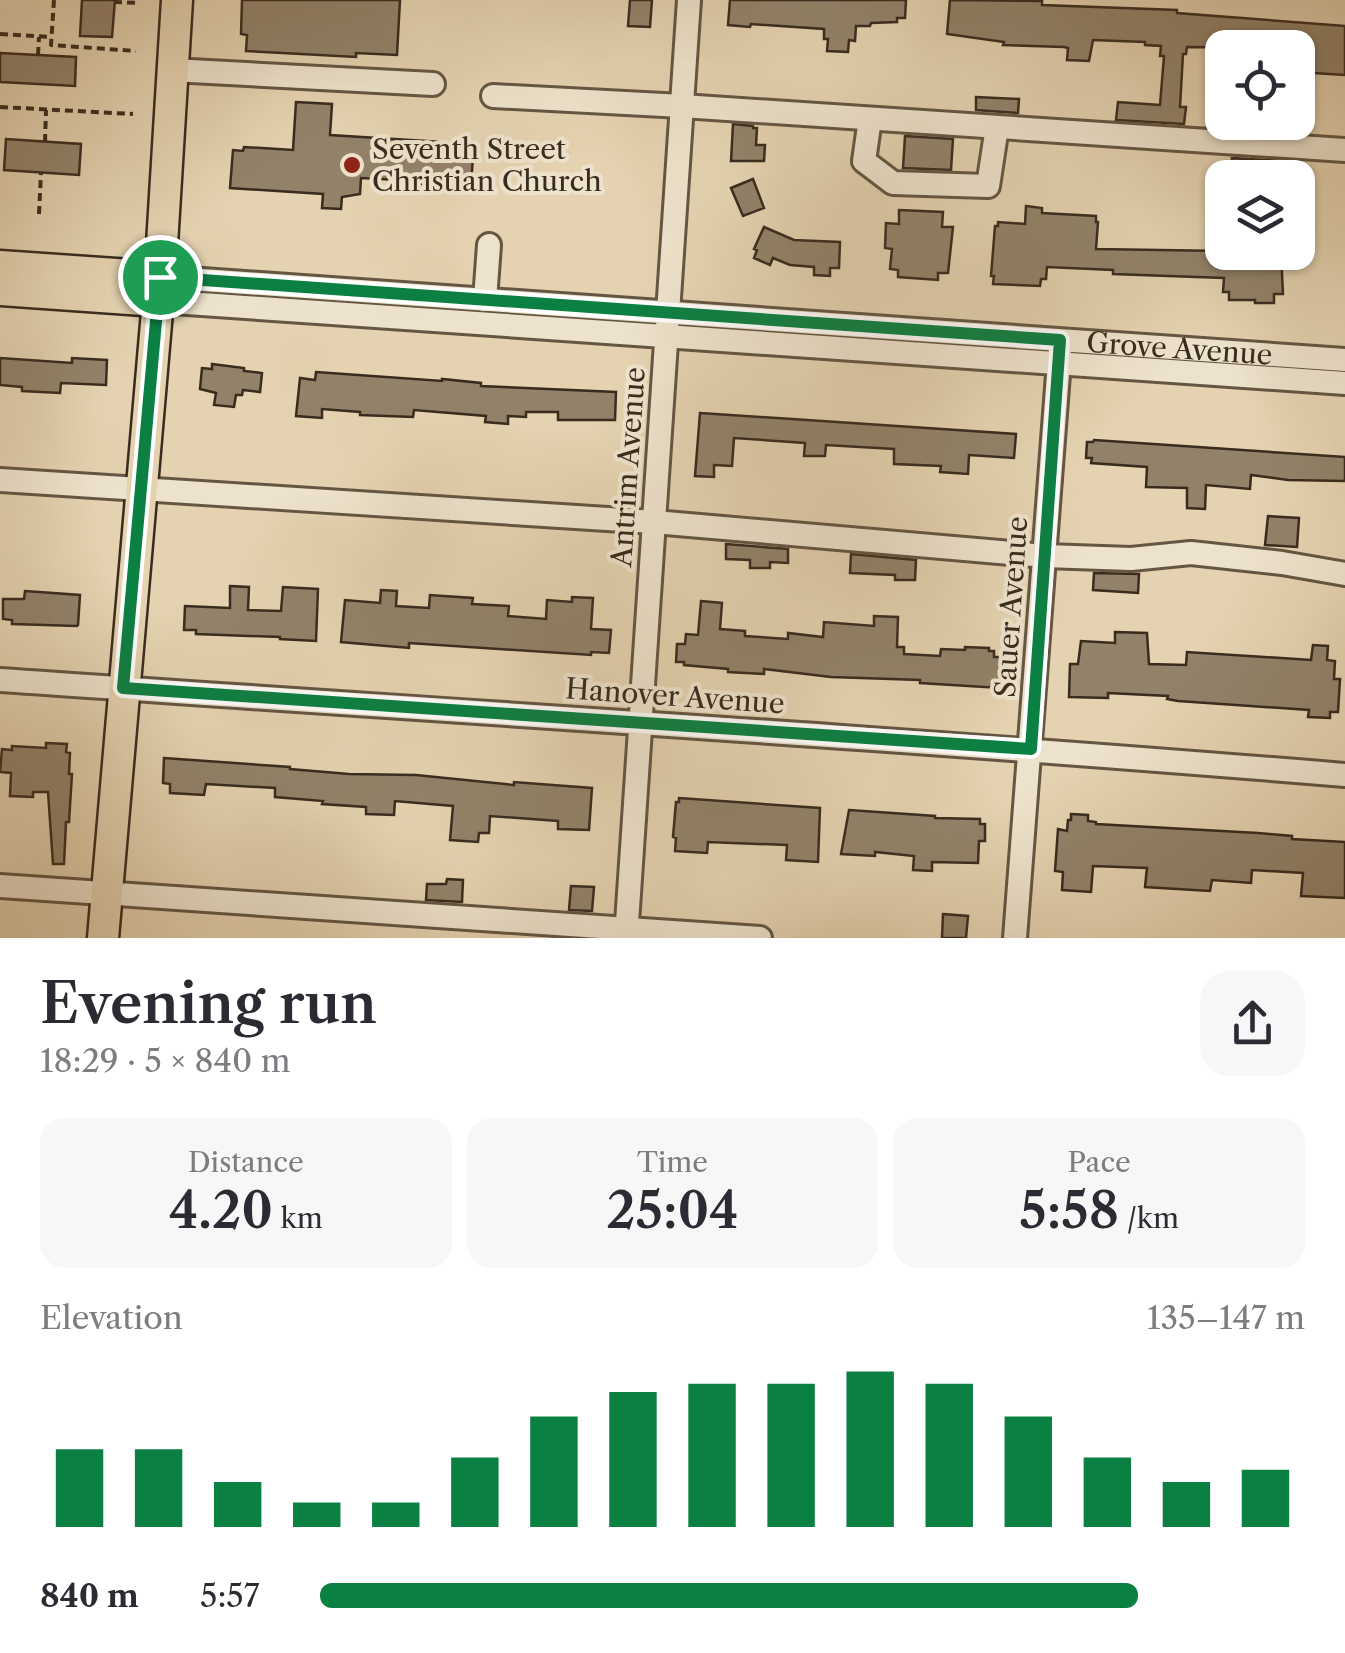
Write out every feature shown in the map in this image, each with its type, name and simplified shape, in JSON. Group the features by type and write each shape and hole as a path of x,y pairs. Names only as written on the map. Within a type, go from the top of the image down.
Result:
{"main road":[{"path":"103,938 159,289 177,0"},
{"name":"Grove Avenue","path":"0,266 159,289"},
{"name":"Grove Avenue","path":"0,290 159,289"}],"street":[{"name":"Antrim Avenue","path":"626,933 689,0"},
{"path":"172,70 433,84"},
{"path":"493,96 1345,150"},
{"path":"870,119 864,160 893,183 988,186 997,127"},
{"path":"485,300 488,246"},
{"name":"Grove Avenue","path":"159,289 485,300 668,325"},
{"name":"Grove Avenue","path":"159,289 1060,352 1345,383"},
{"name":"Grove Avenue","path":"1060,352 1345,360"},
{"name":"Sauer Avenue","path":"1015,938 1060,352"},
{"path":"0,480 654,522 1045,556 1132,559 1192,553 1345,574"},
{"name":"Hanover Avenue","path":"0,680 1031,749 1345,775"},
{"path":"0,886 626,933 760,938"}],"path":[{"path":"54,0 51,46 136,51"},
{"path":"114,2 140,4"},
{"path":"0,34 51,37"},
{"path":"38,55 39,36"},
{"path":"0,107 133,114"},
{"path":"44,142 46,110"},
{"path":"39,214 41,172"}],"building":[{"path":"82,0 115,0 112,37 80,36"},
{"path":"242,0 400,0 397,55 356,53 356,57 246,51 247,35 241,34"},
{"path":"630,0 652,0 650,27 628,26"},
{"path":"730,0 906,0 905,18 856,26 855,41 849,40 848,52 827,51 824,29 728,25"},
{"path":"950,0 1042,1 1042,5 1177,10 1345,26 1345,75 1315,73 1315,30 1205,30 1205,47 1187,47 1183,54 1180,107 1186,107 1184,124 1116,120 1118,102 1160,105 1164,56 1160,56 1161,46 1093,40 1089,61 1067,60 1068,48 1064,47 1003,45 1004,42 947,34"},
{"path":"0,53 76,57 75,86 0,82"},
{"path":"976,97 1019,99 1018,113 976,110"},
{"name":"Seventh Street Christian Church","path":"296,102 332,104 330,135 474,144 471,184 442,182 442,186 426,188 419,181 361,178 360,194 342,197 341,209 322,208 323,194 230,188 233,150 293,150"},
{"path":"733,124 757,128 756,145 765,145 764,161 731,161"},
{"path":"905,136 953,139 951,170 903,168"},
{"path":"6,139 81,144 79,175 4,170"},
{"path":"753,179 764,208 743,216 731,188"},
{"path":"1026,206 1042,208 1042,213 1096,216 1096,249 1205,251 1205,270 1282,270 1283,294 1274,294 1274,303 1255,303 1229,300 1229,292 1223,292 1224,278 1047,267 1046,279 1041,279 1040,286 993,284 995,226 998,222 1025,224"},
{"path":"899,210 943,212 942,227 953,227 948,273 938,273 938,280 898,277 898,270 890,269 892,249 885,248 886,223 899,224"},
{"path":"764,227 794,240 840,242 839,268 830,268 830,276 814,275 814,267 790,265 773,258 770,265 754,258"},
{"path":"0,358 72,363 72,358 107,360 106,385 61,383 60,393 22,391 22,387 0,385"},
{"path":"212,364 262,373 260,392 243,390 242,395 236,395 234,407 214,405 216,393 200,389 202,368 212,369"},
{"path":"316,372 616,392 615,420 558,420 558,412 526,412 526,417 508,416 508,424 485,422 486,416 414,410 413,417 322,409 322,418 296,416 300,378 315,380"},
{"path":"700,413 1016,434 1014,458 969,455 968,474 940,472 941,466 894,464 894,449 826,445 825,456 804,456 805,443 734,438 732,466 714,465 714,477 695,476"},
{"path":"1087,442 1345,457 1345,481 1251,475 1250,489 1206,485 1205,509 1187,508 1187,488 1146,487 1147,467 1091,463 1092,458 1086,458"},
{"path":"1268,516 1299,518 1297,547 1265,545"},
{"path":"726,544 788,549 788,563 770,562 770,568 750,568 750,560 726,559"},
{"path":"851,554 916,560 915,580 850,573"},
{"path":"1094,573 1139,574 1138,593 1093,590"},
{"path":"230,586 249,587 248,610 281,611 283,587 318,589 316,641 184,630 185,606 230,608"},
{"path":"381,590 397,591 396,606 429,608 430,595 473,598 472,604 509,606 508,616 546,619 547,600 572,602 572,597 593,598 591,629 611,630 609,653 409,643 409,648 341,642 345,600 380,603"},
{"path":"25,591 80,595 78,625 12,624 12,620 3,619 3,599 24,599"},
{"path":"701,601 722,603 720,629 745,631 745,636 788,639 788,633 823,637 824,622 874,626 874,616 898,617 897,647 904,647 904,654 940,656 941,649 965,647 994,651 994,657 1001,657 1000,688 764,669 764,674 728,672 684,665 676,662 677,644 685,644 686,634 698,635"},
{"path":"1115,632 1147,633 1149,664 1186,665 1187,652 1311,660 1313,645 1328,646 1327,660 1335,661 1334,679 1340,679 1338,712 1330,712 1330,718 1308,717 1309,710 1178,701 1167,699 1168,696 1108,693 1108,698 1069,697 1070,664 1078,664 1081,641 1115,643"},
{"path":"46,743 67,744 66,752 70,753 72,774 64,864 53,864 48,792 33,792 33,797 10,796 11,773 0,772 2,749 46,748"},
{"path":"164,758 349,774 592,788 589,830 558,829 558,821 490,816 489,833 479,833 478,842 450,840 453,806 395,801 394,815 366,814 366,807 275,797 275,788 206,784 204,795 170,793 170,784 163,783"},
{"path":"679,798 820,808 818,862 786,860 787,845 708,842 707,853 675,851 673,837"},
{"path":"849,810 980,819 980,824 985,824 985,841 979,841 978,863 932,862 932,871 913,870 914,856 841,854"},
{"path":"1071,814 1088,815 1088,821 1096,824 1345,842 1345,898 1301,896 1303,873 1252,870 1251,883 1212,880 1210,891 1145,887 1147,868 1093,866 1091,892 1062,890 1063,872 1055,871 1058,829 1067,831"},
{"path":"447,879 463,880 462,902 426,900 427,884 446,884"},
{"path":"571,886 594,887 592,911 569,910"},
{"path":"943,914 968,916 966,938 942,938"}],"place":[{"name":"Seventh Street Christian Church","path":"352,165"}],"route":[{"path":"160,277 1060,340 1031,749 123,688 160,277"}]}
